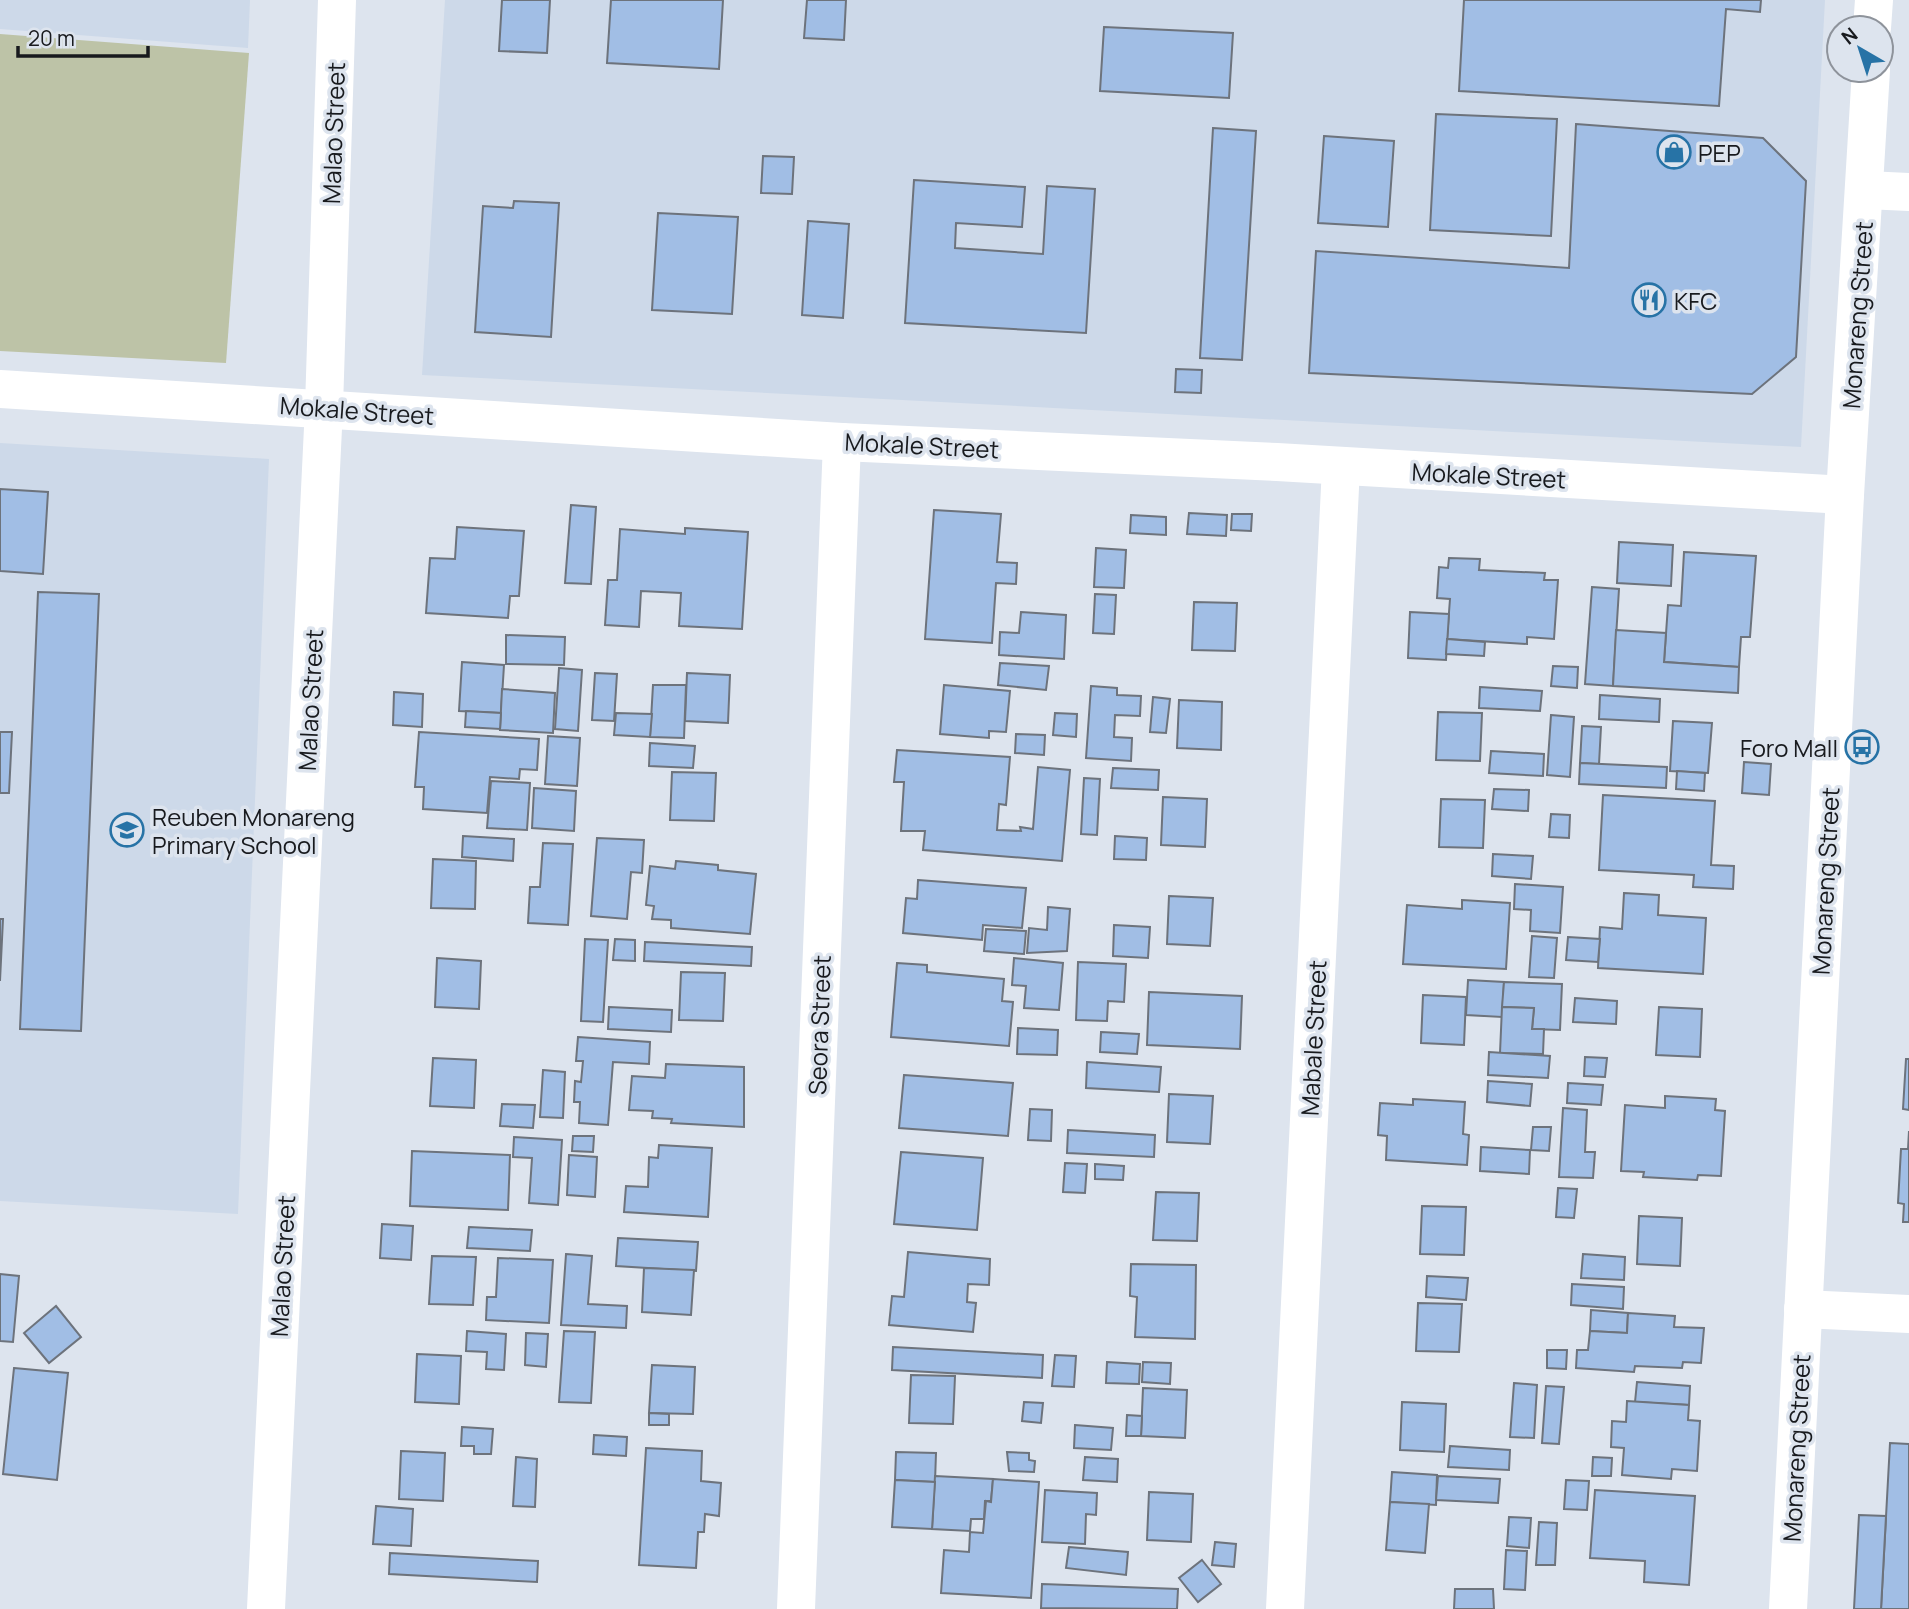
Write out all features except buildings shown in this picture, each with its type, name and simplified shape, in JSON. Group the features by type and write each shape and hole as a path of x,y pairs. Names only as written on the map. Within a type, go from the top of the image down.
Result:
{"street":[{"name":"Malao Street","path":"265,1609 324,407 337,0"},
{"name":"Monareng Street","path":"1788,1609 1845,495 1866,190 1870,84"},
{"path":"1866,190 1909,192"},
{"name":"Mokale Street","path":"0,389 324,407 842,442 1845,495"},
{"name":"Seora Street","path":"796,1609 842,442"},
{"name":"Mabale Street","path":"1284,1609 1341,467"},
{"path":"1803,1309 1909,1314"}],"shaded area":[{"path":"0,0 250,0 248,48 0,29"},
{"path":"445,0 1825,0 1801,447 422,375"},
{"name":"Reuben Monareng Primary School","path":"0,443 269,459 238,1214 0,1201"}],"green space":[{"path":"0,34 249,53 226,363 0,351"}],"place":[{"name":"PEP","path":"1674,152"},
{"name":"KFC","path":"1649,300"},
{"name":"Foro Mall","path":"1862,747"},
{"name":"Reuben Monareng Primary School","path":"127,830"}]}
